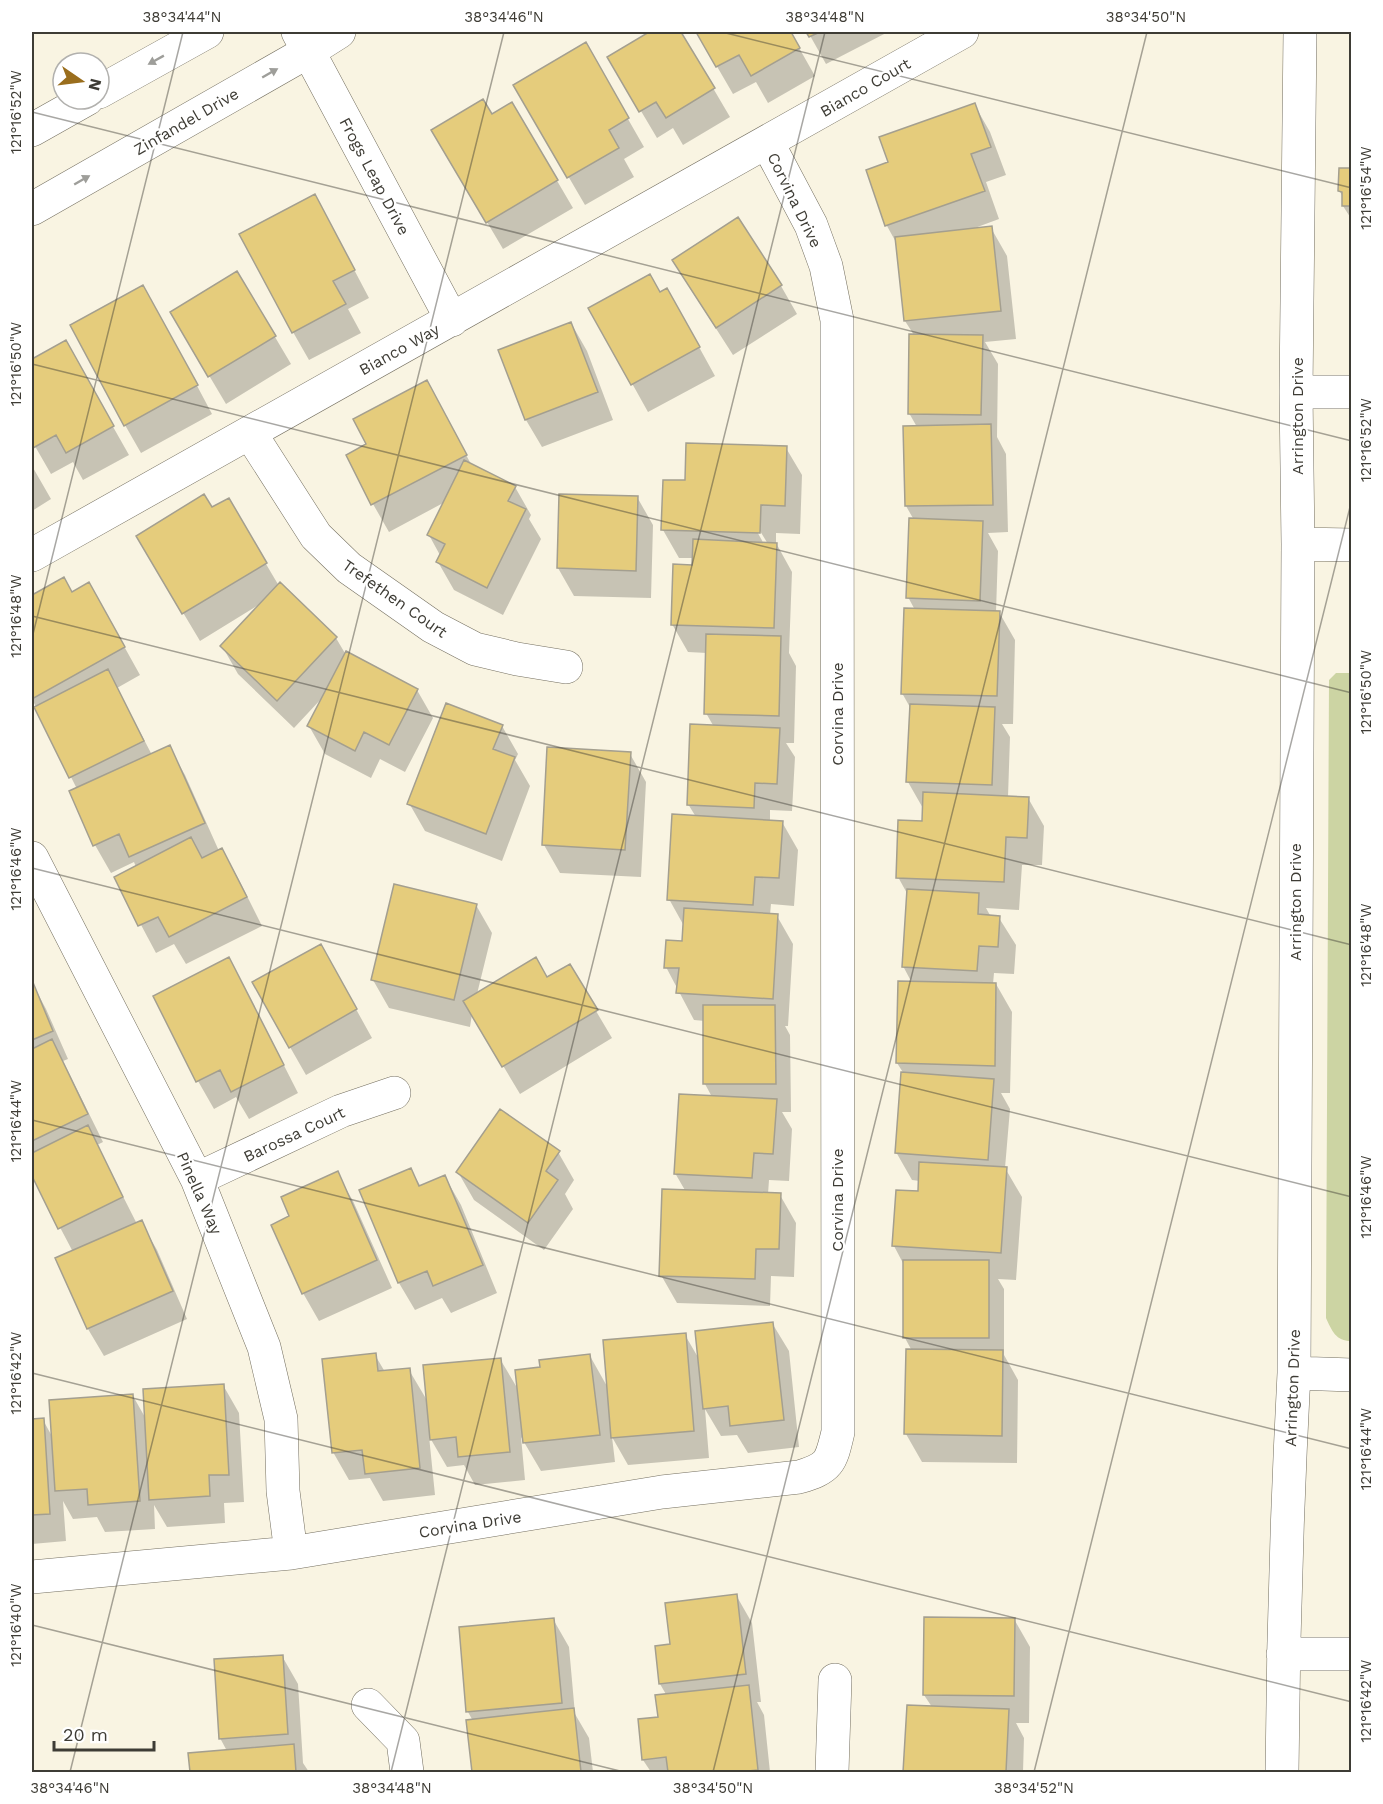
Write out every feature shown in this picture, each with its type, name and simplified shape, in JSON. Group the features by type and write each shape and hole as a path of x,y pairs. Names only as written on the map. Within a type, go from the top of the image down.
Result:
{"street":[{"path":"111,85 207,32"},
{"name":"Zinfandel Drive","path":"32,209 303,41 339,32"},
{"name":"Bianco Court","path":"767,142 962,32"},
{"name":"Arrington Drive","path":"1282,1773 1283,1654 1294,1373 1298,544 1296,392 1300,32"},
{"name":"Frogs Leap Drive","path":"303,41 452,320"},
{"path":"32,130 66,111"},
{"name":"Bianco Way","path":"32,555 767,142"},
{"name":"Corvina Drive","path":"32,1577 291,1553 662,1492 799,1476 812,1473 826,1465 834,1449 838,1432 837,320 826,266 811,225 767,142"},
{"path":"1296,392 1352,392"},
{"name":"Trefethen Court","path":"250,433 316,536 349,568 433,627 475,649 566,667"},
{"path":"1298,544 1352,544"},
{"name":"Pinella Way","path":"32,858 197,1179 264,1347 281,1419 283,1491 291,1553"},
{"name":"Barossa Court","path":"197,1179 341,1111 394,1093"},
{"path":"1294,1373 1352,1375"},
{"path":"1283,1654 1352,1654"},
{"path":"832,1773 835,1680"},
{"path":"368,1705 403,1741 407,1773"}],"green space":[{"path":"1336,673 1352,673 1351,1341 1338,1337 1326,1318 1329,680"}],"building":[{"path":"649,32 681,32 715,88 666,118 656,102 639,112 607,57"},
{"path":"696,32 791,32 800,48 751,76 739,55 716,67"},
{"path":"806,32 820,32 809,37"},
{"path":"586,42 629,118 609,130 619,148 567,178 513,85"},
{"path":"483,99 492,114 512,102 558,180 486,223 431,130"},
{"path":"975,103 991,147 971,154 985,191 885,226 866,170 888,162 879,137"},
{"path":"1339,168 1352,168 1352,206 1342,206 1342,192 1338,191"},
{"path":"315,194 355,270 333,281 346,304 292,333 239,234"},
{"path":"738,217 782,285 716,328 672,260"},
{"path":"992,226 1001,311 904,321 895,237"},
{"path":"237,271 276,336 208,377 170,312"},
{"path":"650,274 660,292 667,288 700,347 631,385 588,308"},
{"path":"143,285 198,385 124,426 70,325"},
{"path":"571,322 598,392 525,420 498,350"},
{"path":"909,334 983,335 981,415 908,414"},
{"path":"66,340 114,426 66,453 56,435 33,448 32,359"},
{"path":"427,380 467,455 371,505 346,455 366,444 353,419"},
{"path":"991,424 993,505 905,506 903,426"},
{"path":"686,443 787,446 785,506 761,505 760,533 661,530 663,480 685,480"},
{"path":"464,460 516,486 508,501 526,509 487,588 436,562 445,544 427,535"},
{"path":"204,494 212,507 229,498 267,563 182,614 136,536"},
{"path":"559,494 638,496 636,571 557,568"},
{"path":"909,518 983,521 980,601 906,598"},
{"path":"693,539 777,543 774,628 671,625 673,564 692,565"},
{"path":"64,577 72,592 89,582 125,647 32,699 32,595"},
{"path":"280,582 337,637 277,701 220,646"},
{"path":"904,608 1000,611 997,696 901,694"},
{"path":"706,634 781,636 779,716 704,714"},
{"path":"346,651 418,689 389,745 364,732 355,751 307,726"},
{"path":"108,669 144,741 69,778 34,707"},
{"path":"446,703 503,725 493,749 515,757 486,834 407,804"},
{"path":"910,704 995,707 992,785 906,782"},
{"path":"690,724 780,728 777,784 755,783 754,808 687,805"},
{"path":"170,745 205,823 129,857 119,834 93,846 69,791"},
{"path":"547,747 631,752 625,850 542,845"},
{"path":"923,792 1029,797 1027,838 1006,837 1004,882 896,878 898,820 922,821"},
{"path":"672,814 783,821 779,878 755,877 753,905 667,900"},
{"path":"191,837 202,858 222,848 247,897 169,937 158,917 138,926 114,877"},
{"path":"394,884 477,904 454,1000 371,980"},
{"path":"907,889 979,893 978,914 1000,916 998,947 979,946 977,971 902,967"},
{"path":"684,908 778,914 773,999 676,993 679,968 664,968 666,940 682,941"},
{"path":"321,944 357,1009 289,1048 252,982"},
{"path":"229,957 284,1065 231,1092 220,1070 196,1082 153,996"},
{"path":"536,957 547,977 570,964 598,1010 502,1067 463,1001"},
{"path":"32,980 53,1031 32,1040"},
{"path":"898,981 996,983 995,1066 896,1063"},
{"path":"703,1005 775,1005 776,1084 703,1084"},
{"path":"52,1039 88,1114 32,1141 32,1049"},
{"path":"901,1072 994,1079 988,1160 895,1153"},
{"path":"679,1094 777,1099 773,1154 754,1153 752,1178 674,1174"},
{"path":"500,1109 560,1151 546,1171 558,1180 528,1223 456,1172"},
{"path":"88,1125 123,1197 58,1229 32,1176 32,1153"},
{"path":"919,1162 1007,1167 1001,1253 892,1246 896,1190 918,1191"},
{"path":"411,1168 419,1186 445,1175 483,1265 433,1286 427,1271 398,1283 359,1190"},
{"path":"338,1171 377,1260 302,1294 271,1225 289,1216 281,1197"},
{"path":"662,1189 781,1193 779,1249 756,1249 755,1279 659,1276"},
{"path":"142,1220 173,1291 87,1329 55,1258"},
{"path":"903,1260 989,1260 989,1338 903,1338"},
{"path":"773,1322 784,1420 730,1426 728,1406 703,1409 695,1331"},
{"path":"686,1333 694,1431 611,1438 603,1340"},
{"path":"906,1349 1003,1350 1002,1436 904,1434"},
{"path":"376,1353 378,1371 410,1368 420,1468 365,1474 362,1450 332,1453 322,1359"},
{"path":"590,1354 600,1435 523,1443 515,1370 540,1367 539,1360"},
{"path":"501,1358 510,1452 458,1457 456,1437 430,1440 423,1365"},
{"path":"224,1384 229,1475 209,1475 210,1496 149,1500 143,1389"},
{"path":"133,1394 140,1501 88,1505 87,1489 55,1491 49,1400"},
{"path":"44,1418 50,1514 32,1515 32,1419"},
{"path":"737,1594 746,1674 659,1684 655,1646 670,1644 665,1603"},
{"path":"924,1617 1015,1618 1014,1696 923,1695"},
{"path":"554,1618 562,1703 466,1712 459,1627"},
{"path":"283,1655 288,1734 219,1739 214,1659"},
{"path":"749,1685 758,1770 668,1772 666,1757 642,1760 638,1719 658,1717 655,1695"},
{"path":"907,1705 1009,1709 1006,1772 903,1772"},
{"path":"574,1708 581,1772 472,1772 466,1720"},
{"path":"294,1744 296,1772 190,1772 188,1753"}]}
